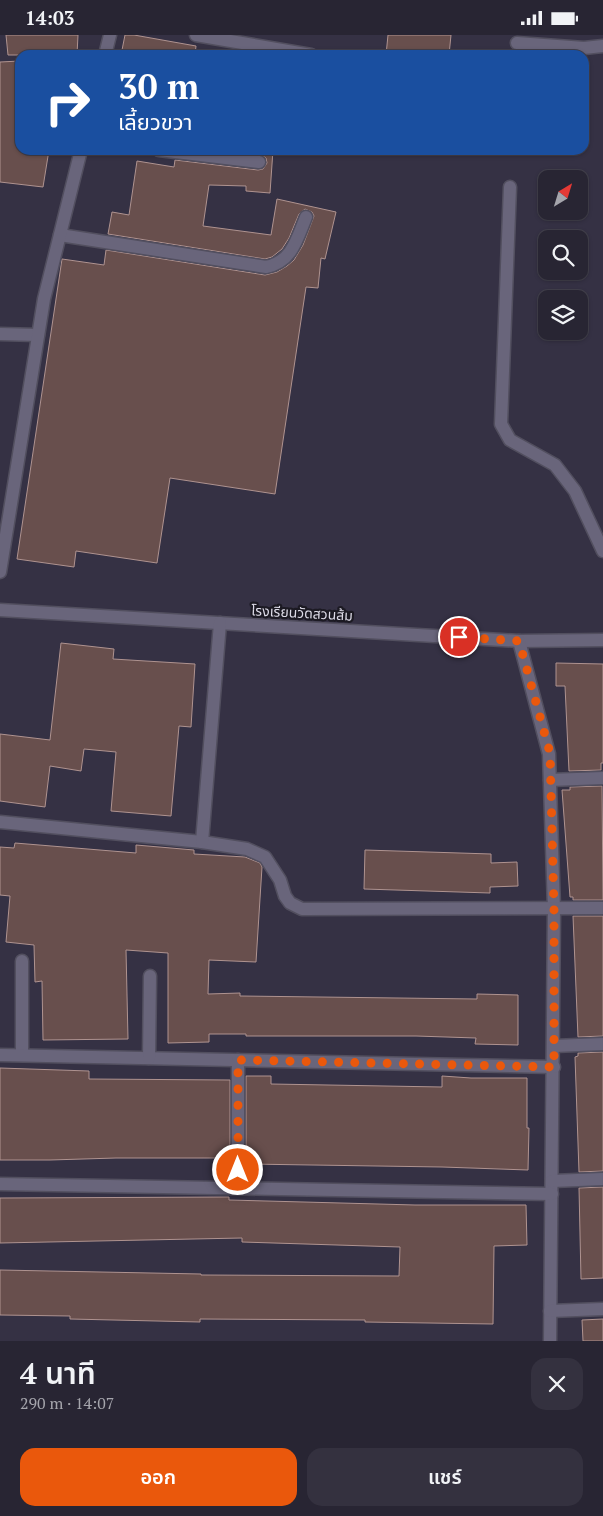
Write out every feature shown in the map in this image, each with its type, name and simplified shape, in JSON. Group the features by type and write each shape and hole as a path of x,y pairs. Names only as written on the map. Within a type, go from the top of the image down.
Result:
{"street":[{"path":"106,50 110,35"},
{"path":"196,35 282,50"},
{"path":"517,43 584,48 603,46"},
{"path":"0,572 44,299 80,155"},
{"path":"201,155 259,162"},
{"path":"510,187 501,424 510,440 555,465 575,491 603,551"},
{"path":"60,235 266,267 276,265 294,249 306,217"},
{"path":"0,334 38,335"},
{"name":"โรงเรียนวัดสวนส้ม","path":"0,609 519,641 603,640"},
{"path":"202,842 220,623"},
{"path":"519,641 550,753 554,909 550,1341"},
{"path":"550,780 603,778"},
{"path":"0,823 202,842 247,849 265,857 280,880 285,896 290,903 302,909 603,908"},
{"path":"22,961 22,1055"},
{"path":"149,1058 150,976"},
{"path":"554,1046 603,1044"},
{"path":"0,1055 554,1067"},
{"path":"238,1060 238,1189"},
{"path":"0,1184 238,1189 552,1188 603,1179"},
{"path":"550,1311 603,1309"}],"building":[{"path":"6,35 78,35 77,50 15,50 15,55 8,55"},
{"path":"125,35 196,46 196,50 122,50"},
{"path":"388,35 451,35 450,50 386,50"},
{"path":"15,61 15,155 48,155 43,187 0,182 0,62"},
{"path":"262,155 273,155 270,193 246,191 246,186 209,185 203,226 271,235 277,199 336,212 325,259 321,258 318,288 306,287 275,494 170,478 157,563 76,551 74,567 17,559 62,259 104,265 106,250 265,275 277,272 294,260 303,245 314,216 312,212 305,209 299,214 282,249 272,257 265,259 108,234 112,212 129,215 137,161 174,167 175,160 258,170 263,169 267,163 266,158"},
{"path":"61,643 114,649 113,659 195,664 191,727 179,726 171,816 111,811 116,752 84,749 81,771 50,766 45,807 0,801 0,734 50,740"},
{"path":"556,663 603,664 603,763 601,763 601,770 569,771 565,686 556,686"},
{"path":"602,786 603,900 573,900 573,897 570,897 562,790 570,790 570,787"},
{"path":"15,843 136,853 136,845 194,850 194,854 245,857 260,863 262,867 256,962 209,960 208,994 240,993 240,996 477,999 477,994 518,995 518,1045 475,1044 476,1038 246,1036 246,1034 209,1034 209,1042 168,1043 168,953 126,950 128,1039 43,1040 42,981 35,982 34,945 6,942 10,896 0,895 0,847 14,848"},
{"path":"365,850 491,854 491,863 517,862 518,886 490,887 490,893 364,889"},
{"path":"573,916 603,916 603,1036 578,1037"},
{"path":"603,1052 603,1171 579,1172 575,1057 578,1056 578,1053"},
{"path":"0,1068 89,1071 89,1079 230,1080 230,1158 0,1160"},
{"path":"246,1076 271,1076 271,1084 442,1087 442,1076 527,1078 528,1170 246,1164"},
{"path":"603,1187 603,1278 581,1279 579,1188"},
{"path":"229,1197 229,1200 415,1205 526,1205 527,1245 494,1246 493,1324 365,1322 365,1320 200,1319 200,1322 70,1319 70,1316 0,1315 0,1270 201,1275 399,1276 400,1247 242,1242 242,1238 0,1243 0,1198"},
{"path":"603,1319 603,1341 583,1341 582,1320"}],"route":[{"path":"238,1170 238,1060 554,1067 554,909 550,753 519,641 459,637"}]}
